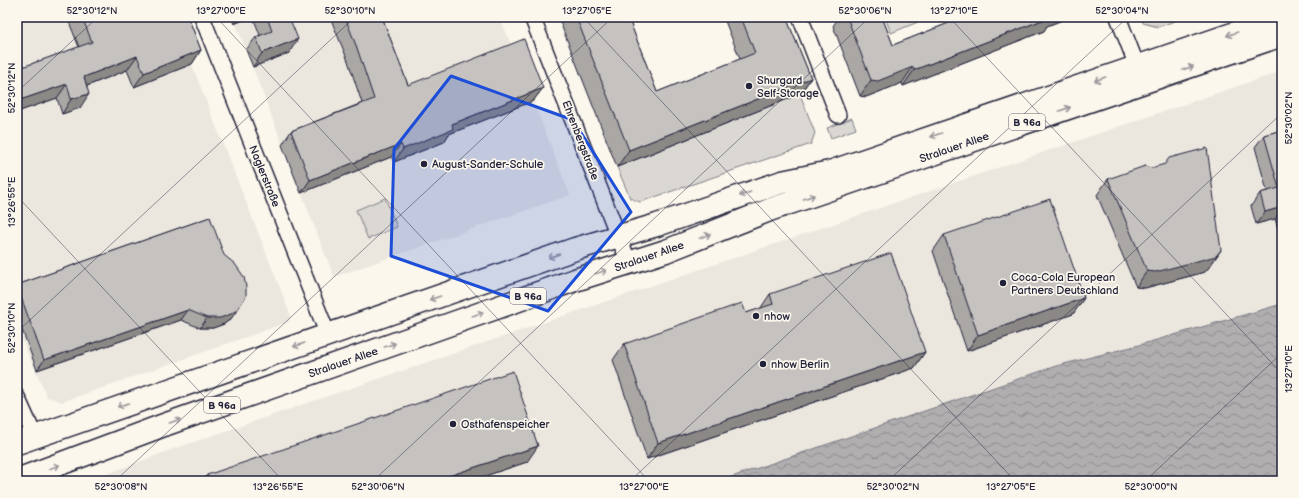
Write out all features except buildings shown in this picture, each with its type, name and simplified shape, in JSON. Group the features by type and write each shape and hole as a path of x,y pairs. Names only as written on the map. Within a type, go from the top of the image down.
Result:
{"main road":[{"name":"Stralauer Allee","path":"26,440 617,235 657,225 782,182 830,172 1282,17"},
{"name":"Stralauer Allee","path":"17,480 230,402 575,280 666,251 772,209 1282,36"}],"street":[{"name":"Naglerstraße","path":"202,17 328,335"},
{"name":"Ehrenbergstraße","path":"532,17 629,264"},
{"path":"800,17 838,115"},
{"path":"1118,17 1137,66"},
{"path":"17,398 26,440"}],"highlighted area":[{"path":"451,76 573,120 631,212 548,311 391,256 394,149"}],"shaded area":[{"path":"17,17 173,17 291,316 289,322 62,402 47,397 17,329"},
{"name":"August-Sander-Schule","path":"233,17 500,17 570,195 334,277"},
{"path":"1282,71 1282,304 1139,345 1056,366 720,481 88,481 173,449"}],"green space":[{"path":"885,17 915,17 918,22 891,33"},
{"path":"1141,17 1186,17 1158,27 1143,23"},
{"path":"800,94 815,133 811,144 640,202 630,198 617,167"},
{"path":"852,118 856,129 831,138 827,128"},
{"path":"385,198 397,227 368,239 356,210"}],"water":[{"path":"1282,304 1282,481 720,481 1056,366 1139,345"}],"place":[{"name":"Shurgard Self-Storage","path":"749,86"},
{"name":"August-Sander-Schule","path":"424,164"},
{"name":"Coca-Cola European Partners Deutschland","path":"1003,283"},
{"name":"nhow","path":"756,316"},
{"name":"nhow Berlin","path":"763,364"},
{"name":"Osthafenspeicher","path":"453,424"}]}
